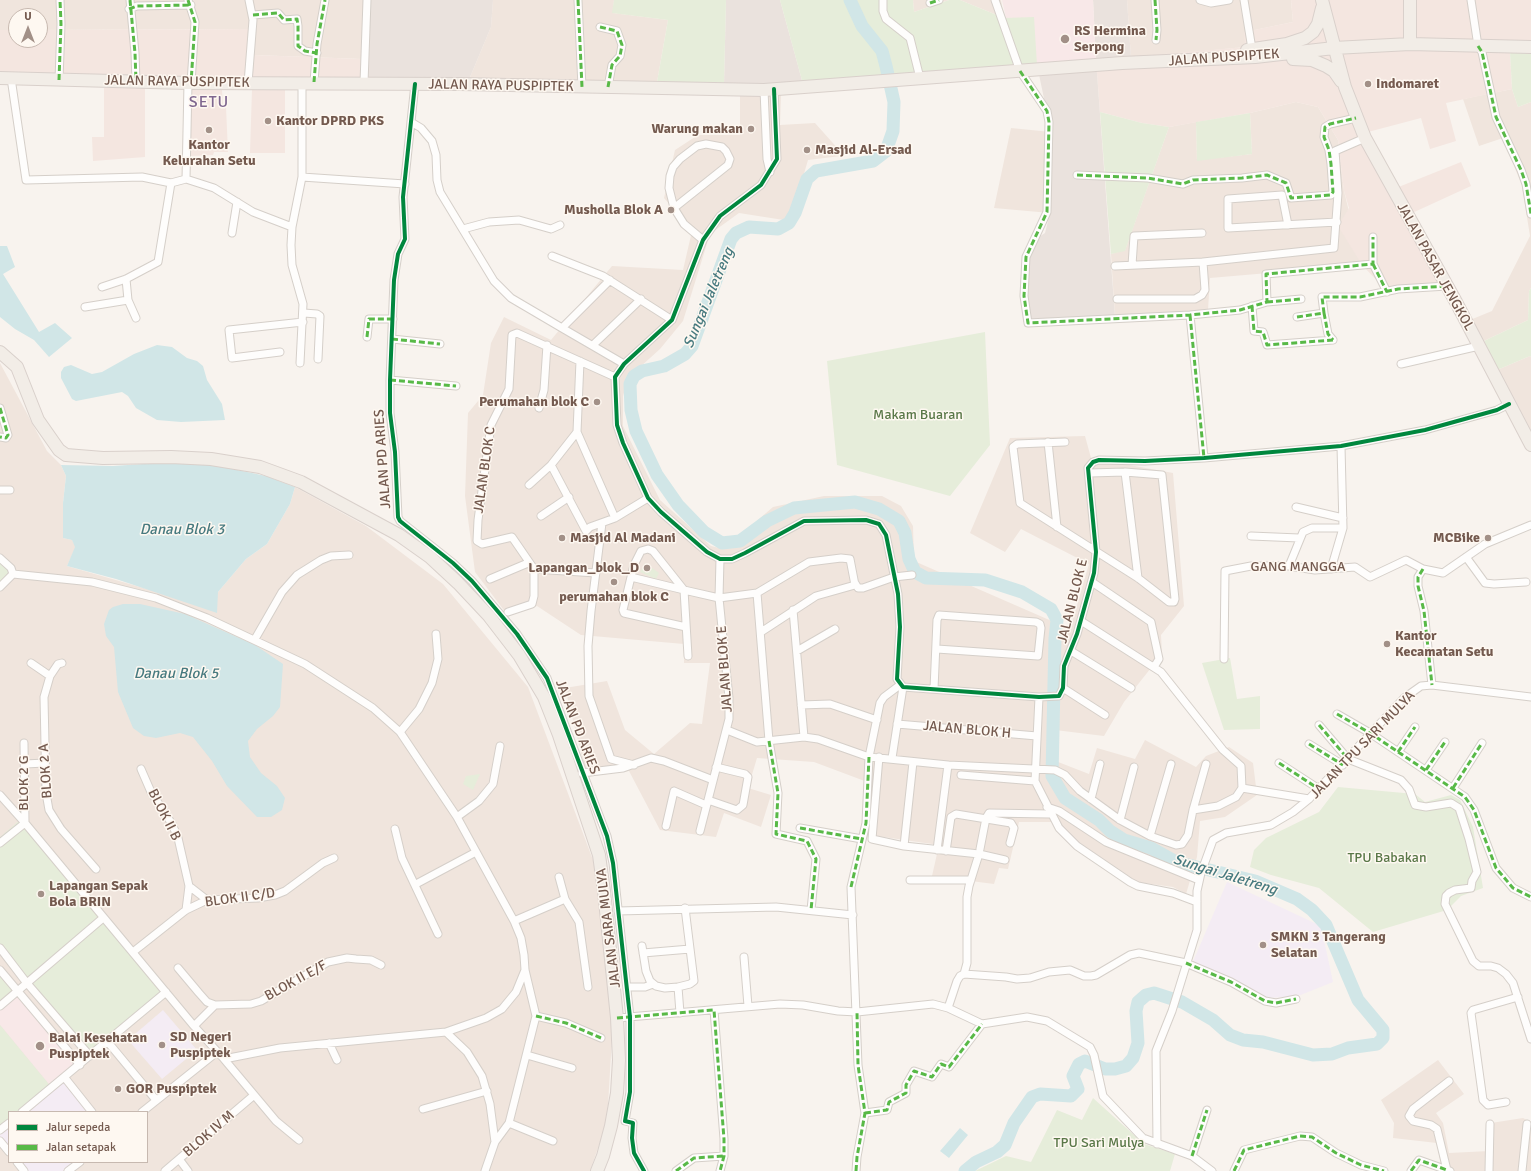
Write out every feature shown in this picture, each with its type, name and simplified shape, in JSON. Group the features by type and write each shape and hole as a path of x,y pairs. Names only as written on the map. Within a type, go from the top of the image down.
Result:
{"main road":[{"path":"1410,0 1410,44"},
{"path":"1254,53 1305,38 1313,32 1318,24 1322,2"},
{"name":"JALAN PASAR JENGKOL","path":"1322,2 1345,86 1356,118 1365,138 1479,346 1531,445"},
{"name":"JALAN PUSPIPTEK","path":"881,82 918,78 1334,48 1410,44 1531,47"},
{"path":"1254,53 1312,60 1334,71 1345,86"},
{"name":"JALAN RAYA PUSPIPTEK","path":"6,78 190,83 308,82 608,88 769,89 881,82"},
{"path":"0,352 12,360 17,367 38,420 56,447 66,455 103,458 172,457 211,459 246,464 276,472 321,492 399,535 430,557 458,583 489,616 519,656 544,697 559,735 599,855 617,1018 619,1060 617,1093 612,1126 597,1171"}],"street":[{"path":"59,80 61,24 60,0"},
{"path":"130,0 129,9 134,38 136,81"},
{"path":"248,83 254,15 249,0"},
{"path":"300,363 302,322 304,313 303,298 292,265 292,227 302,178 308,82 316,53 325,0"},
{"path":"364,83 367,0"},
{"path":"578,0 582,87"},
{"path":"883,0 886,19 910,38 918,78"},
{"path":"930,3 939,0"},
{"path":"995,0 1020,71 1047,111 1049,122 1047,212 1026,257 1024,296 1027,321 1030,323 1190,315 1240,310 1267,302 1301,299"},
{"path":"1155,0 1157,30 1156,40"},
{"path":"1200,0 1211,3 1230,0"},
{"path":"1244,0 1254,53"},
{"path":"1471,0 1478,46 1482,52 1496,117 1521,170 1526,184 1531,214"},
{"path":"129,9 137,6 190,2 195,28 190,83 186,179"},
{"path":"254,15 278,13 284,20 297,19 298,46 305,51 316,53"},
{"path":"600,27 617,31 622,45 620,56 612,65 608,88"},
{"path":"6,78 26,180 142,177 171,183 186,179 214,188 253,212 292,227"},
{"name":"JALAN PD ARIES","path":"415,84 403,204 405,239 396,262 390,380 390,413 395,452 399,519 453,563 472,581 517,634 546,678 607,836"},
{"path":"769,89 777,159 761,185 720,216 703,240 672,320 624,364 615,377 616,417 620,433 648,498 661,512 707,552 720,559 732,559 745,554 804,521 869,520 879,524 885,531 899,602 900,627 897,679 901,686 892,758"},
{"path":"769,89 767,159 770,172"},
{"path":"1077,175 1148,178 1183,184 1193,180 1242,178 1267,174 1286,183 1292,198 1331,195 1333,192 1330,150 1324,137 1325,127 1330,124 1356,118"},
{"path":"411,122 421,128 432,141 436,155 437,180 440,192 494,281 505,293 624,364"},
{"path":"1115,266 1203,262 1334,248 1338,193 1335,151 1365,138"},
{"path":"674,208 728,165 730,159 726,150 718,146 702,144 680,159 673,167 669,180 669,188 674,208 684,224 703,240"},
{"path":"302,178 406,184"},
{"path":"102,287 126,279 158,262 171,183"},
{"path":"1288,225 1282,195 1228,199 1228,228 1288,225 1337,222"},
{"path":"232,233 237,202"},
{"path":"463,229 489,222 519,220 550,229 560,225"},
{"path":"1132,265 1134,236 1202,233"},
{"path":"1373,236 1373,264 1387,292"},
{"path":"552,256 575,264 610,280 672,320"},
{"path":"1117,299 1199,298 1205,290 1203,262"},
{"path":"1267,302 1266,274 1373,264"},
{"path":"126,279 128,300 136,318"},
{"path":"562,328 610,280"},
{"path":"1252,306 1254,331 1264,332 1267,345 1333,340 1328,334 1322,297 1360,297 1398,289 1446,286"},
{"path":"593,345 641,299"},
{"path":"85,308 128,300"},
{"path":"304,313 317,314 320,316 318,360"},
{"path":"1297,317 1324,313"},
{"path":"1190,315 1204,458 1341,446 1425,430 1497,410 1509,404"},
{"path":"367,337 369,319 393,319"},
{"path":"280,352 232,358 229,330 302,322"},
{"name":"JALAN BLOK C","path":"528,563 512,537 482,544 477,541 478,520 491,425 509,389 511,338 513,334 517,333 547,345 580,362 615,377"},
{"path":"392,339 440,344"},
{"path":"539,408 544,390 547,345"},
{"path":"1401,364 1479,346"},
{"path":"580,362 577,432 615,518"},
{"path":"390,380 456,386"},
{"path":"0,408 8,435 6,438 0,437"},
{"path":"530,485 551,465 577,432"},
{"path":"1048,442 1057,527"},
{"path":"1065,442 1017,444 1012,449 1020,503 1138,578 1169,602 1175,601 1163,477 1160,474 1125,472 1090,473"},
{"path":"1331,569 1343,528 1341,446"},
{"name":"JALAN BLOK E","path":"901,686 1041,697 1058,696 1063,688 1063,670 1071,651 1092,582 1096,552 1090,473 1088,468 1090,464 1099,460 1145,461 1204,458"},
{"path":"551,465 586,531 590,527 615,518 648,498"},
{"path":"1125,472 1138,578"},
{"path":"0,490 10,490"},
{"path":"541,516 569,497"},
{"path":"1296,507 1343,518"},
{"path":"602,523 588,646 590,703 611,759 634,765"},
{"name":"GANG MANGGA","path":"1224,659 1225,571 1251,566 1289,566 1316,570 1355,567 1370,577 1406,560 1423,569 1443,573 1485,544 1531,525"},
{"path":"1289,566 1299,538 1303,532 1312,528 1343,528"},
{"path":"1251,536 1299,538"},
{"path":"686,627 624,613 623,610 634,564 639,554 648,549 653,551 684,590 688,656"},
{"path":"255,639 279,596 298,575 321,560 331,556 349,555"},
{"path":"1466,557 1485,583 1494,584 1526,582"},
{"path":"0,558 11,568 13,574"},
{"name":"JALAN BLOK E","path":"700,831 712,780 727,730 729,698 719,598 720,559"},
{"path":"631,578 719,598 757,593 808,562 850,559 858,588 863,588 894,577 912,575"},
{"path":"490,579 528,563 534,570 534,596 532,604 508,612"},
{"path":"1423,569 1418,577 1418,586 1424,611 1432,685"},
{"path":"534,570 596,573"},
{"path":"13,574 77,580 138,593 207,618 255,639 304,664 333,681 373,708 400,732 457,817 514,921 521,938 525,970 536,1016 509,1123 495,1142 485,1171"},
{"path":"0,587 13,574"},
{"path":"1092,582 1151,622 1159,659 1154,667"},
{"path":"761,632 816,596 854,586 856,583"},
{"path":"757,593 769,741 778,793 776,834 807,841 816,859 811,910"},
{"path":"793,610 804,737"},
{"name":"JALAN BLOK E","path":"934,689 938,616 943,614 1040,624 1042,628 1038,656 937,649"},
{"path":"1080,621 1154,667 1168,678 1223,750 1241,766 1242,788 1236,797 1218,806 1193,810"},
{"path":"797,651 835,629"},
{"path":"400,732 412,720 432,683 438,659 436,634"},
{"path":"1071,651 1131,688"},
{"path":"31,663 50,676"},
{"name":"BLOK 2 A","path":"62,663 58,664 50,676 44,697 45,763 49,810 63,832 96,869"},
{"name":"JALAN TPU SARI MULYA","path":"1200,877 1208,849 1213,840 1219,836 1271,825 1293,812 1309,800 1409,694 1421,686 1432,685 1531,696"},
{"path":"856,1171 865,1113 858,1064 852,887 866,823 869,757 877,720 884,697 901,686"},
{"path":"1063,688 1105,715"},
{"path":"1041,697 1037,736 1038,769 1035,781 1050,814 1065,836 1101,864 1130,882 1138,886 1173,893 1197,902"},
{"path":"801,704 830,704 877,720"},
{"path":"1337,714 1466,797 1474,810 1496,868 1513,888 1531,897"},
{"name":"JALAN BLOK H","path":"897,724 1037,736"},
{"path":"1319,725 1348,759 1401,780 1410,789 1415,805 1426,807 1451,803 1459,808 1469,839 1477,872 1472,881 1471,888 1455,890 1449,893 1446,896 1445,904 1473,961 1479,966 1494,966 1506,974 1518,997 1531,1039"},
{"path":"1398,752 1415,727"},
{"path":"727,730 757,742 804,737 824,740 869,757 892,758 913,762 948,765 1055,770 1065,775 1090,799 1120,820 1150,836 1176,845 1182,844 1188,835 1193,810 1206,764"},
{"path":"1426,770 1445,742"},
{"name":"BLOK 2 G","path":"24,743 25,823"},
{"path":"1453,788 1482,743"},
{"path":"1309,744 1343,765"},
{"path":"457,817 479,801 493,784 500,746"},
{"path":"879,757 871,838 873,840 904,846 946,851 979,851 1005,860"},
{"path":"582,774 623,768 634,765 646,759 659,759 712,780"},
{"path":"904,846 913,762"},
{"path":"25,764 45,763"},
{"path":"1279,763 1319,789"},
{"path":"1090,799 1100,764"},
{"path":"1150,836 1171,764"},
{"path":"937,850 948,765"},
{"path":"666,826 674,791 707,803 737,810 743,805 748,777 745,774 716,767"},
{"path":"1120,820 1134,767"},
{"name":"BLOK II B","path":"141,769 151,792 172,824 178,838 189,886 186,910"},
{"path":"961,776 1035,781"},
{"path":"1242,788 1309,800"},
{"path":"0,795 194,1026 224,1059 253,1096 276,1121 299,1140"},
{"path":"1047,806 1106,842 1200,877 1197,902 1197,930 1172,1011 1156,1051 1157,1144"},
{"path":"964,974 967,963 967,897 986,818 990,813 1050,814"},
{"path":"946,851 951,817 954,815 986,818 1012,824 1014,828 1010,843"},
{"path":"0,843 25,823"},
{"path":"800,828 862,839"},
{"path":"395,829 402,858 416,884 438,934"},
{"name":"JALAN SARA MULYA","path":"607,836 613,863 628,987 630,1017 630,1092 625,1121 633,1123 632,1138 634,1153 644,1171"},
{"path":"416,884 476,852"},
{"name":"BLOK II C/D","path":"133,952 186,910 207,900 258,898 275,895 285,891 323,863 334,858"},
{"path":"559,877 565,898 579,922 588,987"},
{"path":"910,880 971,880"},
{"path":"189,886 207,900"},
{"path":"514,921 565,898"},
{"path":"618,911 685,908 776,907 853,915"},
{"path":"685,908 694,981 690,984 678,987 665,988 653,984 650,981 646,971 643,950 690,949"},
{"path":"0,1006 26,982 103,918"},
{"path":"0,948 26,982 90,1056"},
{"path":"948,1008 957,981 960,976 964,974 1006,976 1017,979 1030,978 1049,972 1070,970 1084,976 1091,976 1096,975 1117,962 1134,954 1186,963 1231,982 1265,1001 1276,1003 1296,999"},
{"path":"744,957 748,1006"},
{"name":"BLOK II E/F","path":"215,1005 251,1004 287,987 318,967 338,960 347,958 371,960 381,965"},
{"path":"178,968 199,993 215,1005 194,1026"},
{"path":"0,970 80,1065"},
{"path":"224,1059 280,1048 329,1042 446,1032 486,1018 502,1009 516,992 525,970"},
{"path":"628,987 644,987 653,984"},
{"path":"678,987 680,1013"},
{"path":"23,1111 65,1078 166,992"},
{"path":"1506,1102 1488,1105 1483,1100 1471,1013 1473,1010 1518,997"},
{"path":"617,1018 748,1006 791,1004 813,1006 838,1011 857,1012 934,1004 948,1008 982,1024 1027,1017 1047,1021 1090,1047 1094,1055 1103,1096 1143,1138 1192,1156 1212,1171"},
{"path":"714,1010 724,1156 720,1171"},
{"path":"536,1016 566,1023 601,1038"},
{"path":"865,1113 887,1110 889,1102 906,1093 906,1086 914,1071 932,1077 941,1064 949,1067 982,1024"},
{"path":"446,1032 467,1052 482,1076 487,1091 495,1142"},
{"path":"107,1041 156,1100"},
{"path":"329,1042 337,1060"},
{"path":"143,1111 217,1052"},
{"path":"527,1055 572,1068"},
{"path":"65,1078 91,1111"},
{"path":"1448,1170 1437,1129 1431,1125 1413,1121 1409,1116 1413,1109 1449,1081"},
{"path":"423,1109 487,1091"},
{"name":"BLOK IV M","path":"165,1171 253,1096"},
{"path":"1192,1156 1207,1110"},
{"path":"509,1123 553,1141"},
{"path":"0,1130 8,1124"},
{"path":"1489,1171 1490,1124"},
{"path":"1522,1171 1527,1124"},
{"path":"1234,1171 1244,1150 1300,1136 1312,1138 1342,1156 1361,1165 1384,1171"},
{"path":"0,1140 8,1151"},
{"path":"676,1171 694,1158 724,1156"},
{"path":"179,1159 188,1171"},
{"path":"1411,1171 1418,1160 1448,1170"},
{"path":"18,1163 24,1171"},
{"path":"68,1171 79,1163"}],"shaded area":[{"path":"0,0 364,0 362,59 253,55 253,29 48,30 48,8 8,8 8,30 0,30"},
{"path":"364,0 493,0 491,27 468,82 362,81"},
{"path":"493,0 614,0 613,13 668,20 657,82 468,82 491,27"},
{"path":"726,0 780,0 803,84 724,83"},
{"path":"913,0 949,0 914,12"},
{"path":"960,0 1001,0 1004,18"},
{"name":"RS Hermina Serpong","path":"1002,0 1093,0 1096,60 1037,65 1006,18"},
{"path":"1093,0 1127,0 1131,58 1096,60"},
{"path":"1127,0 1291,0 1293,22 1245,32 1245,47 1131,58"},
{"path":"1291,0 1531,0 1531,52 1510,52 1512,89 1446,103 1456,141 1430,149 1421,118 1368,132 1396,188 1461,162 1471,186 1410,214 1446,281 1387,291 1362,265 1338,226 1349,208 1344,191 1338,140 1318,107 1296,102 1250,113 1169,127 1142,123 1100,112 1096,60 1245,47 1244,32 1293,22"},
{"path":"253,29 253,55 362,59 362,81 0,75 0,30 8,30 8,48 48,48 48,30"},
{"path":"1096,60 1115,317 1023,322 1030,243 1045,233 1050,213 1051,132 1037,65"},
{"path":"104,88 145,88 145,157 93,161 92,137 104,137"},
{"name":"Kantor DPRD PKS","path":"252,89 285,89 285,153 250,153"},
{"path":"1512,89 1518,107 1531,102 1531,288 1529,291 1528,320 1484,341 1470,320 1492,311 1530,236 1522,186 1503,138 1479,146 1463,99"},
{"name":"Kantor Kelurahan Setu","path":"190,90 222,90 223,107 226,107 228,152 214,152 213,155 191,156"},
{"path":"740,95 781,95 780,125 815,123 840,151 841,156 808,160 790,221 739,213 710,234 683,321 660,349 629,377 623,396 623,426 660,500 711,546 724,549 773,507 824,496 882,496 901,506 913,526 914,561 1070,629 1089,564 1021,529 1005,552 970,533 1010,438 1085,436 1091,458 1173,473 1184,606 1161,635 1162,654 1124,702 1104,736 1055,730 1053,760 1089,774 1097,748 1135,759 1145,740 1196,767 1206,756 1229,747 1253,763 1257,795 1225,817 1200,821 1197,857 1186,894 1173,887 1137,882 1072,843 1056,822 1019,822 1008,869 999,868 994,884 932,876 939,845 870,835 870,783 814,762 757,758 748,788 771,795 761,827 724,813 716,837 660,830 629,771 587,777 565,688 607,681 625,730 654,754 690,723 702,724 710,663 684,663 684,644 581,635 537,606 506,613 475,572 465,496 468,413 483,395 491,343 504,317 551,340 612,266 683,270 692,231 664,198 675,150 698,135 740,135"},
{"path":"1296,102 1318,107 1338,140 1344,191 1362,265 1210,278 1208,310 1175,315 1115,317 1111,254 1125,250 1169,127 1196,122 1197,160 1252,154 1250,113"},
{"path":"1011,128 1051,132 1050,213 994,208"},
{"path":"1530,356 1531,357 1531,436 1497,370"},
{"path":"0,363 47,451 61,465 66,476 63,503 63,538 72,540 76,547 67,566 154,591 218,592 246,559 267,544 290,504 295,487 366,526 443,584 528,687 596,868 613,1021 607,1122 590,1171 0,1171"},
{"name":"SMKN 3 Tangerang Selatan","path":"1227,882 1321,926 1333,982 1298,996 1269,998 1192,964"},
{"path":"17,993 80,1064 52,1088 0,1025 0,1006"},
{"name":"SD Negeri Puspiptek","path":"163,1010 197,1050 162,1079 128,1040"},
{"path":"1438,1060 1464,1094 1436,1113 1443,1123 1449,1153 1489,1151 1491,1123 1523,1118 1531,1122 1531,1171 1442,1171 1437,1143 1393,1138 1394,1123 1381,1100"},
{"path":"62,1080 89,1111 24,1111"},
{"path":"8,1124 8,1152 0,1141 0,1130"},
{"path":"17,1163 72,1163 63,1171 23,1171"}],"green space":[{"path":"614,0 726,0 724,83 657,82 668,20 612,13"},
{"path":"780,0 913,0 914,12 949,0 960,0 1004,18 1034,17 1037,65 803,84"},
{"path":"1510,52 1531,52 1531,102 1518,107 1512,89"},
{"path":"1100,112 1142,123 1169,127 1125,251 1111,254"},
{"path":"1250,113 1252,154 1197,161 1196,122"},
{"path":"1531,288 1531,357 1530,356 1497,370 1484,341 1528,320 1529,291"},
{"name":"Makam Buaran","path":"985,332 990,445 950,496 837,465 827,361"},
{"path":"0,558 13,574 0,587"},
{"name":"Lapangan_blok_D","path":"645,563 659,573 656,579 640,572"},
{"path":"1230,658 1237,699 1260,696 1260,729 1224,730 1202,663"},
{"path":"480,774 473,790 463,784 466,776"},
{"name":"TPU Babakan","path":"1338,787 1415,794 1425,802 1451,795 1460,800 1473,827 1483,888 1461,896 1447,910 1373,932 1319,888 1271,875 1250,867 1254,850 1266,838 1319,812"},
{"path":"21,819 162,992 89,1052 0,944 0,837"},
{"path":"0,972 17,993 0,1006"},
{"path":"0,1025 52,1088 24,1111 8,1111 8,1124 0,1130"},
{"name":"TPU Sari Mulya","path":"1093,1098 1144,1144 1175,1154 1170,1171 975,1171 1006,1156 1031,1162 1057,1110 1082,1120"}],"water":[{"path":"0,246 7,246 15,267 3,274 39,332 55,323 72,338 49,357 34,340 15,329 0,317"},
{"path":"157,345 172,347 187,358 197,361 203,366 207,380 222,404 225,420 181,422 157,420 136,408 128,396 122,392 76,401 72,399 61,378 61,372 64,367 71,365 92,374 102,372 134,354"},
{"name":"Danau Blok 3","path":"158,463 196,463 233,469 266,476 295,487 290,504 267,544 246,559 218,592 217,613 116,579 67,566 75,547 72,540 63,538 63,503 66,476 61,465 113,466"},
{"name":"Danau Blok 5","path":"123,604 140,604 185,614 255,645 283,664 280,707 273,716 257,729 248,741 250,757 261,773 277,786 285,798 282,810 271,817 257,817 227,786 212,761 193,737 180,733 156,738 144,736 133,728 118,692 114,647 106,636 104,624 109,610"},
{"path":"960,1128 968,1135 949,1158 940,1151"}],"waterway":[{"name":"Sungai Jaletreng","path":"850,0 862,26 882,51 886,66 894,102 893,131 886,151 873,161 816,171 807,179 795,213 789,223 778,229 749,227 736,233 731,239 692,346 685,354 664,366 642,371 634,376 630,384 631,410 636,431 657,475 678,505 704,532 722,543 740,541 767,521 794,508 855,502 879,509 899,521 905,533 909,559 915,572 926,578 985,580 1022,592 1051,609 1057,620 1055,638 1052,776 1065,798 1099,820 1110,831 1124,840 1151,848 1176,862 1255,881 1297,899 1312,910 1326,925 1358,1000 1383,1030 1383,1038 1377,1044 1348,1048 1332,1054 1313,1055 1263,1042 1243,1040 1230,1035 1213,1020 1182,1002 1154,993 1146,995 1138,1002 1136,1011 1138,1043 1133,1058 1126,1066 1115,1069 1105,1069 1085,1061 1079,1064 1073,1076 1078,1089 1071,1096 1040,1094 1032,1097 1014,1123 1005,1145 997,1152 976,1162 965,1171"}],"marked path":[{"path":"59,80 61,24 60,0"},
{"path":"130,0 136,81"},
{"path":"188,0 195,22 191,83"},
{"path":"314,82 317,44 325,0"},
{"path":"578,0 582,87"},
{"path":"930,3 939,0"},
{"path":"1155,0 1157,30 1156,40"},
{"path":"129,9 137,6 191,5"},
{"path":"253,15 278,13 284,20 297,19 298,46 305,51 317,53"},
{"path":"600,27 617,31 622,45 620,56 612,65 608,87"},
{"path":"1478,46 1482,52 1496,117 1526,184 1531,214"},
{"path":"1020,71 1047,111 1049,122 1047,212 1026,257 1024,296 1028,323 1190,315 1240,310 1267,302 1266,274 1373,264 1373,237"},
{"path":"1077,175 1148,178 1183,184 1193,180 1242,178 1267,175 1286,183 1291,198 1331,195 1333,192 1331,164 1329,150 1324,137 1325,127 1330,124 1356,118"},
{"path":"1373,264 1387,292"},
{"path":"1297,317 1324,313 1322,297 1360,297 1398,289 1447,286"},
{"path":"1267,302 1301,299"},
{"path":"1252,306 1254,331 1263,332 1267,345 1333,340"},
{"path":"1324,313 1328,334 1333,340"},
{"path":"1190,315 1204,458"},
{"path":"367,337 369,319 393,319"},
{"path":"392,339 440,344"},
{"path":"390,380 456,386"},
{"path":"0,408 8,435 6,438 0,437"},
{"path":"1423,569 1418,577 1418,586 1424,611 1432,685"},
{"path":"1337,714 1370,733 1465,797 1474,810 1496,868 1513,888 1531,897"},
{"path":"1319,725 1348,759"},
{"path":"1398,752 1415,727"},
{"path":"769,741 778,793 776,834 807,841 816,859 811,910"},
{"path":"1426,770 1445,742"},
{"path":"1453,788 1482,743"},
{"path":"1309,744 1343,765"},
{"path":"851,887 866,823 869,757"},
{"path":"1279,763 1319,789"},
{"path":"800,828 862,839"},
{"path":"1186,963 1231,982 1265,1001 1276,1003 1296,999"},
{"path":"617,1018 714,1010 724,1139 724,1156 720,1171"},
{"path":"856,1171 865,1113 858,1065 857,1012"},
{"path":"536,1016 566,1023 601,1038"},
{"path":"865,1113 887,1110 889,1102 906,1093 906,1085 914,1071 932,1077 941,1064 949,1067 982,1024"},
{"path":"1192,1156 1207,1110"},
{"path":"1234,1171 1244,1150 1300,1136 1312,1137 1336,1153 1361,1165 1384,1171"},
{"path":"676,1171 694,1158 724,1156"},
{"path":"1411,1171 1419,1160 1447,1170"}],"cycle path":[{"path":"415,84 403,197 405,239 398,254 394,280 390,380 390,413 395,452 398,517 400,521 453,563 472,581 517,634 547,678 607,836 613,863 630,1017 630,1092 625,1121 633,1123 632,1138 634,1153 644,1171"},
{"path":"774,89 777,159 761,185 720,216 703,240 672,320 624,364 615,377 617,425 623,443 648,498 661,512 707,552 720,559 732,559 804,521 866,520 879,524 886,535 898,594 900,627 897,679 903,687 1039,697 1059,696 1063,688 1064,666 1077,634 1094,573 1096,552 1088,468 1093,462 1099,460 1145,461 1204,458 1341,446 1425,430 1497,410 1509,404"}],"place":[{"name":"RS Hermina Serpong","path":"1065,39"},
{"name":"Indomaret","path":"1368,84"},
{"name":"Kantor DPRD PKS","path":"268,121"},
{"name":"Warung makan","path":"751,129"},
{"name":"Kantor Kelurahan Setu","path":"209,130"},
{"name":"Masjid Al-Ersad","path":"807,150"},
{"name":"Musholla Blok A","path":"671,210"},
{"name":"Perumahan blok C","path":"597,402"},
{"name":"Masjid Al Madani","path":"562,538"},
{"name":"MCBike","path":"1488,538"},
{"name":"Lapangan_blok_D","path":"647,568"},
{"name":"perumahan blok C","path":"614,582"},
{"name":"Kantor Kecamatan Setu","path":"1387,644"},
{"name":"Lapangan Sepak Bola BRIN","path":"41,894"},
{"name":"SMKN 3 Tangerang Selatan","path":"1263,945"},
{"name":"SD Negeri Puspiptek","path":"162,1045"},
{"name":"Balai Kesehatan Puspiptek","path":"40,1046"},
{"name":"GOR Puspiptek","path":"118,1089"}],"district":[{"name":"SETU","path":"209,103"}]}
